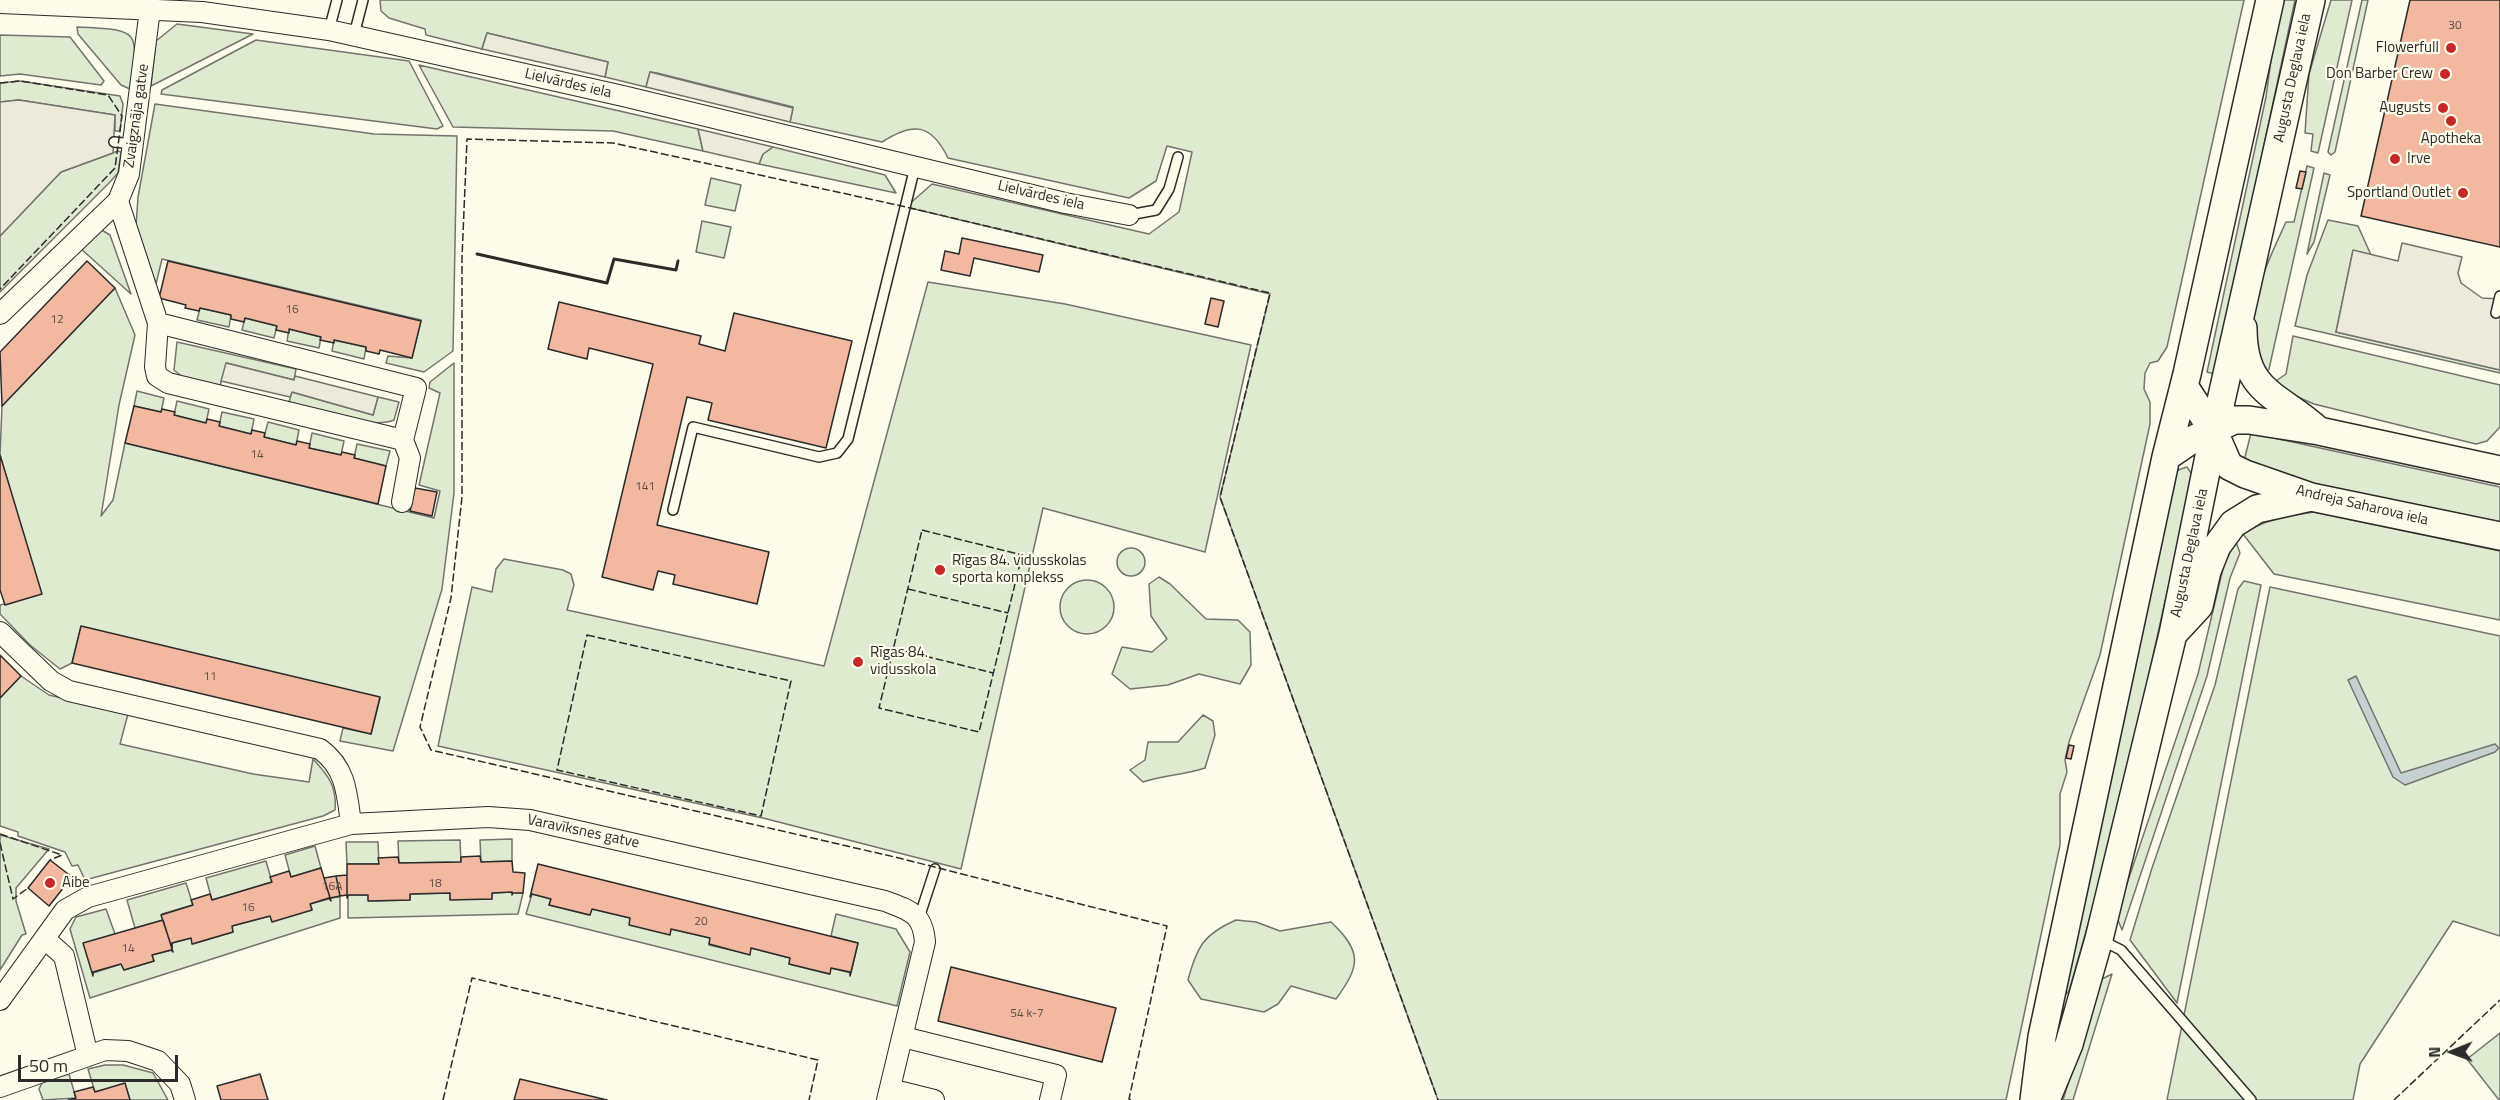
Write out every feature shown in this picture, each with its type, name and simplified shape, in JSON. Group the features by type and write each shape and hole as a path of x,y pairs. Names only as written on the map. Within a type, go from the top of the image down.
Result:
{"main road":[{"path":"2034,1100 2042,1036 2166,457 2270,0"},
{"name":"Augusta Deglava iela","path":"2046,1100 2069,1044 2099,939 2173,634 2214,432 2311,0"},
{"path":"2243,306 2243,344 2252,374 2259,386 2272,398 2299,412 2319,431"},
{"name":"Andreja Saharova iela","path":"2184,386 2214,432 2229,466 2245,474 2311,497 2500,536"},
{"path":"2166,457 2188,442 2214,432 2234,420 2319,431 2500,468"},
{"path":"2173,634 2199,606 2207,572 2217,546 2233,524 2257,509 2311,497"}],"street":[{"name":"Lielvārdes iela","path":"0,3 23,2 202,12 329,30 1129,215"},
{"name":"Zvaigznāja gatve","path":"0,314 118,201 129,174 123,143 150,9"},
{"path":"118,201 158,323 154,367 156,376 168,383 403,440"},
{"path":"158,323 416,388 403,440 410,458 402,501"},
{"path":"0,632 51,681 69,691 320,748 333,759 342,773 351,824"},
{"name":"Varavīksnes gatve","path":"0,1000 65,910 88,897 351,824 488,817 556,824 885,901 906,909 919,918"},
{"path":"919,918 924,929 925,942 888,1095 934,1100"},
{"path":"45,939 64,956 88,1056"},
{"path":"903,1037 1056,1075 1050,1100"},
{"path":"0,1087 105,1050 128,1051 158,1061 180,1084 185,1100"}],"lane":[{"path":"329,30 337,0"},
{"path":"354,35 363,0"},
{"path":"1129,215 1156,210 1169,189 1178,157"},
{"path":"673,510 693,428 819,458 837,453 848,439 915,167"},
{"path":"2496,313 2500,296"},
{"path":"919,918 935,869"},
{"path":"2099,939 2121,950 2251,1100"}],"green space":[{"path":"380,0 2244,0 2167,347 2158,361 2150,363 2145,373 2144,389 2150,402 2150,424 2100,655 2069,742 2065,760 2067,772 2060,794 2060,845 2006,1100 1438,1100 1220,497 1270,294 906,207 932,184 1149,234 1179,212 1192,152 1167,146 1156,181 1129,198 948,158 935,138 920,129 903,131 882,142 790,122 793,107 657,73 650,72 646,87 605,77 608,62 487,33 482,49 426,35 425,29 389,18 381,11"},
{"path":"2279,0 2295,0 2215,374 2207,372 2266,97"},
{"path":"2331,0 2352,0 2318,153 2311,151 2313,134 2305,133 2309,74"},
{"path":"2362,0 2368,0 2335,152 2331,155 2328,152"},
{"path":"177,24 253,34 151,86 156,41"},
{"path":"77,27 112,29 130,36 134,43 135,54 130,89 121,85 78,34"},
{"path":"0,35 70,37 104,81 101,85 20,74 0,76"},
{"path":"256,40 409,61 443,126 437,129 161,94 162,90"},
{"path":"419,65 698,129 703,151 613,131 453,127"},
{"path":"20,81 120,96 123,104 120,131 115,131 115,115 19,100 0,102 0,83"},
{"path":"155,104 374,134 457,136 453,351 424,372 386,363 388,356 412,358 421,320 162,259 156,284 136,227 138,197"},
{"path":"773,147 885,175 896,193 759,164 763,154"},
{"path":"118,151 121,152 118,173 0,292 0,236 61,172"},
{"path":"2307,166 2314,168 2269,369 2261,377 2252,332 2258,289 2286,222 2294,222"},
{"path":"2324,173 2330,175 2314,242 2307,254"},
{"path":"711,178 741,185 735,211 705,205"},
{"path":"2328,220 2358,226 2371,255 2353,251 2336,332 2500,370 2500,373 2295,326 2307,275"},
{"path":"702,221 731,227 724,258 696,252"},
{"path":"100,229 110,235 131,294 79,247"},
{"name":"Rīgas 84. vidusskolas sporta komplekss","path":"928,282 1065,304 1251,345 1205,552 1043,508 961,869 767,819 438,746 472,587 492,592 496,569 504,559 563,570 571,574 574,585 567,610 824,666"},
{"path":"115,288 135,335 119,405 101,516 113,500 125,443 434,518 440,491 419,485 440,393 429,388 430,382 454,363 454,493 442,589 393,751 340,741 343,728 371,734 380,698 81,627 72,663 60,669 30,645 0,614 0,605 41,594 0,455 2,406"},
{"path":"200,308 231,315 229,327 197,320"},
{"path":"245,318 277,326 274,338 242,330"},
{"path":"289,329 321,337 319,348 287,341"},
{"path":"2293,336 2500,385 2500,427 2487,441 2476,444 2314,404 2270,385 2286,374"},
{"path":"334,340 366,347 364,359 332,351"},
{"path":"177,342 296,369 294,380 227,363 219,389 185,379 174,370"},
{"path":"137,391 164,398 161,412 134,406"},
{"path":"292,392 373,415 378,397 399,402 394,420 357,421 289,402"},
{"path":"177,401 209,409 206,423 174,415"},
{"path":"222,412 254,419 251,434 219,426"},
{"path":"268,422 299,430 296,445 264,437"},
{"path":"312,433 344,441 341,455 309,448"},
{"path":"2251,433 2500,487 2500,522 2268,474 2243,465"},
{"path":"357,444 390,451 386,466 354,458"},
{"path":"2187,467 2193,476 2111,844 2069,991 2061,999 2175,475 2178,470"},
{"path":"2314,512 2500,551 2500,620 2274,574 2243,534 2268,522"},
{"path":"2236,542 2240,553 2230,578 2207,676 2122,930 2118,920 2119,907 2198,674 2225,560"},
{"path":"1131,548 1141,552 1145,562 1141,572 1131,576 1121,572 1117,562 1121,552"},
{"path":"1159,577 1170,584 1206,619 1238,620 1250,632 1251,665 1240,684 1199,674 1168,685 1130,689 1112,674 1122,647 1152,652 1167,639 1151,616 1149,584"},
{"path":"1087,580 1097,582 1106,588 1112,597 1114,607 1112,617 1106,626 1097,632 1087,634 1077,632 1068,626 1062,617 1060,607 1062,597 1068,588 1077,582"},
{"path":"2244,581 2261,585 2177,1003 2130,940 2152,868 2215,685 2238,589"},
{"path":"2270,587 2500,636 2500,936 2453,921 2360,1064 2353,1100 2167,1100"},
{"path":"21,676 49,695 128,714 120,744 253,774 309,782 313,759 331,782 335,795 335,810 323,816 85,880 78,865 72,866 65,852 18,836 18,832 0,826 0,698"},
{"path":"1203,715 1213,721 1215,735 1205,768 1143,782 1130,770 1145,760 1148,742 1178,742"},
{"path":"0,835 49,849 16,888 16,901 26,934 22,935 0,970"},
{"path":"512,839 512,861 481,862 480,840"},
{"path":"460,840 461,862 399,863 398,841"},
{"path":"346,842 378,842 379,864 347,864"},
{"path":"315,846 321,868 291,877 285,855"},
{"path":"266,861 272,882 212,900 206,878"},
{"path":"186,883 193,905 162,914 163,920 135,928 127,900"},
{"path":"450,893 450,899 492,899 492,893 523,893 518,914 348,918 348,895 368,895 369,901 410,900 410,894"},
{"path":"532,894 551,899 549,905 589,915 592,909 630,918 670,934 671,929 710,938 709,945 749,954 751,948 790,958 789,964 829,974 831,968 851,973 858,943 831,936 836,914 896,929 910,952 897,1006 526,914"},
{"path":"340,896 340,918 90,998 70,929 76,917 106,909 115,934 93,973 121,964 124,970 154,961 152,955 172,950 172,943 191,938 193,944 233,932 232,926 270,916 312,909 310,904"},
{"path":"1236,920 1256,922 1280,931 1331,922 1349,942 1353,951 1355,959 1350,977 1336,999 1291,986 1278,1004 1264,1012 1201,999 1188,980 1195,958 1203,942 1209,936"},
{"path":"2112,974 2073,1100 2063,1100 2100,980"},
{"path":"2500,1033 2500,1100 2499,1100 2467,1059"},
{"path":"105,1065 123,1065 153,1073 168,1100 130,1100 125,1084 95,1092 88,1069"},
{"path":"69,1074 76,1098 43,1100 39,1089 43,1081"}],"shaded area":[{"path":"487,33 608,62 605,77 482,49"},
{"path":"650,72 793,108 790,122 646,87"},
{"path":"19,100 115,115 113,153 61,172 0,236 0,102"},
{"path":"698,129 773,147 763,154 759,164 703,151"},
{"path":"2402,243 2462,257 2458,273 2461,283 2482,298 2500,299 2500,370 2336,332 2353,250 2398,261"},
{"path":"226,363 294,380 295,376 378,397 373,415 292,392 290,397 221,381"},
{"path":"2356,676 2401,773 2495,744 2499,748 2495,752 2405,785 2393,777 2348,680"}],"building":[{"name":"Augusts","path":"2410,0 2500,0 2500,247 2361,216"},
{"path":"2300,171 2306,172 2302,189 2296,188"},
{"path":"962,238 1043,255 1039,272 974,258 970,276 941,270 945,251 959,254"},
{"path":"87,261 115,288 2,406 0,352"},
{"path":"168,261 421,321 412,358 380,350 379,354 366,351 366,347 334,340 334,343 320,340 321,337 289,329 289,333 276,330 277,326 245,318 244,322 231,319 231,315 200,308 199,311 185,308 186,305 159,298"},
{"path":"1211,298 1224,301 1218,327 1205,324"},
{"path":"559,302 701,336 699,344 725,351 734,313 852,341 826,448 708,420 712,403 687,397 657,525 769,552 757,604 673,584 675,575 658,571 653,590 602,577 653,364 589,348 587,359 548,349"},
{"path":"134,406 161,412 162,409 175,412 174,415 206,423 207,419 220,422 219,426 251,434 252,430 265,433 264,437 296,445 297,441 310,444 309,448 341,455 342,452 355,455 354,458 386,466 378,504 125,443"},
{"path":"0,455 42,594 5,605 0,590"},
{"path":"415,488 437,492 432,516 410,511"},
{"path":"81,626 380,697 371,734 72,663"},
{"path":"0,655 21,676 0,698"},
{"path":"2069,745 2074,746 2071,759 2066,758"},
{"path":"480,856 481,862 512,861 513,872 525,873 523,893 512,895 512,892 492,893 492,899 450,900 450,893 410,894 410,900 368,901 368,895 348,895 347,898 347,864 379,864 378,858 398,857 399,863 461,862 461,857"},
{"name":"Aibe","path":"50,860 72,877 49,906 28,888"},
{"path":"538,864 858,943 850,976 850,972 831,968 830,974 789,964 790,958 751,948 750,955 709,944 710,938 671,929 670,935 629,925 630,918 592,909 590,915 549,905 551,899 532,894 530,897"},
{"path":"321,868 331,901 329,898 310,904 312,910 272,922 270,916 232,926 233,932 192,944 191,938 172,943 172,948 161,915 193,905 191,900 210,894 212,900 272,882 270,877 289,871 291,877"},
{"path":"347,875 347,895 340,896 336,876"},
{"path":"336,876 340,896 330,898 324,878"},
{"path":"163,920 173,952 171,950 152,955 154,961 124,970 121,964 93,972 93,976 83,943"},
{"path":"951,967 1116,1008 1102,1062 938,1021"},
{"path":"260,1074 268,1100 221,1100 217,1086"},
{"path":"520,1079 607,1100 514,1100"},
{"path":"125,1083 130,1100 68,1100 76,1098 74,1092 93,1087 95,1092"}],"fence":[{"path":"0,83 20,81 108,95 122,116 115,168 0,289"},
{"path":"1131,1100 1129,1099 1167,926 899,858 431,750 420,727 451,598 462,497 462,258 467,139 613,143 906,207 1270,293 1220,497 1438,1100"},
{"path":"922,530 1022,555 979,732 879,708 922,530"},
{"path":"908,589 1008,613"},
{"path":"587,635 791,681 761,816 557,770 587,635"},
{"path":"893,648 993,673"},
{"path":"0,834 62,855 50,860"},
{"path":"0,843 13,899 28,888"},
{"path":"443,1100 472,978 818,1060 809,1100"},
{"path":"2394,1100 2500,1000"}],"wall":[{"path":"477,254 607,283 614,259 676,270 678,261"}],"place":[{"name":"Flowerfull","path":"2451,48"},
{"name":"Don Barber Crew","path":"2445,74"},
{"name":"Augusts","path":"2443,108"},
{"name":"Apotheka","path":"2451,121"},
{"name":"Irve","path":"2395,159"},
{"name":"Sportland Outlet","path":"2463,193"},
{"name":"Rīgas 84. vidusskolas sporta komplekss","path":"940,570"},
{"name":"Rīgas 84. vidusskola","path":"858,662"},
{"name":"Aibe","path":"50,883"}]}
